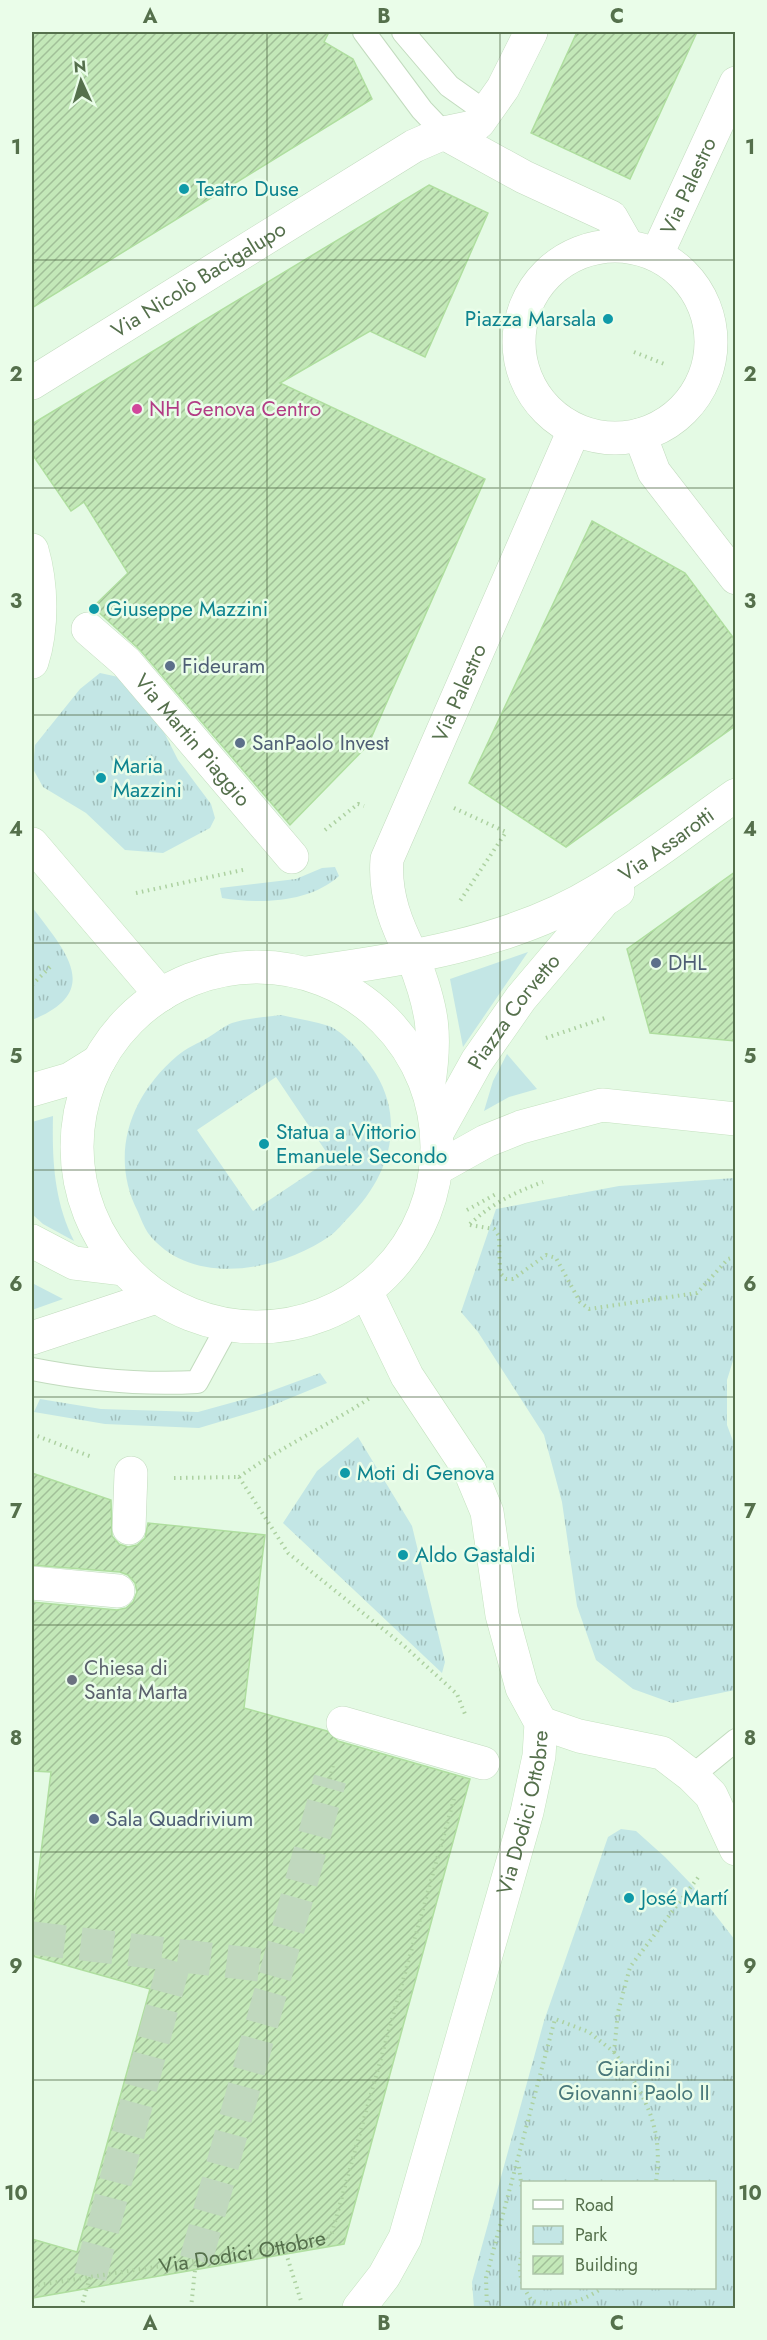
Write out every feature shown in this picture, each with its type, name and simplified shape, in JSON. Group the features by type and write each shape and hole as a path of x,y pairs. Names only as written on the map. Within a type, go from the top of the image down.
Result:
{"main road":[{"path":"487,113 531,32"},
{"name":"Via Palestro","path":"642,250 735,83"},
{"name":"Via Nicolò Bacigalupo","path":"32,382 414,146 444,133 472,127 487,113"},
{"path":"444,133 524,177 611,217 642,250 686,275 704,303 712,335 709,369 694,398 670,422 640,435 606,439 574,430 549,413 530,389 520,361 519,330 527,301 544,276 568,257 596,247 642,250"},
{"name":"Via Palestro","path":"413,958 396,925 391,906 385,881 387,859 574,430"},
{"path":"640,435 654,472 735,578"},
{"path":"32,550 40,610 37,646 32,662"},
{"name":"Via Martin Piaggio","path":"88,629 126,662 292,857"},
{"name":"Via Assarotti","path":"600,896 735,795"},
{"name":"Via Assarotti","path":"600,896 735,808"},
{"path":"32,844 161,995"},
{"name":"Piazza Corvetto","path":"304,973 350,993 382,1017 417,1063 428,1089 437,1133 436,1169 424,1216 414,1238 384,1275 366,1291 345,1305 297,1323 272,1327 228,1325 182,1311 156,1297 124,1269 96,1230 84,1201 78,1169 78,1120 84,1094 99,1061 122,1027 161,995 196,978 217,972 256,968 304,973 413,958 514,930 600,896"},
{"name":"Piazza Corvetto","path":"437,1133 477,1060 521,998 600,896"},
{"name":"Piazza Corvetto","path":"413,958 425,988 433,1025 434,1053 428,1089"},
{"name":"Piazza Corvetto","path":"32,1090 70,1079 99,1061"},
{"path":"436,1169 486,1141 521,1127 602,1105 735,1119"},
{"path":"32,1241 74,1263 124,1269"},
{"name":"Via Dodici Ottobre","path":"359,2308 384,2276 405,2238 527,1812 539,1756 541,1723 522,1688 502,1615 486,1512 470,1471 407,1376 366,1291"},
{"path":"32,1338 156,1297"},
{"path":"129,1528 131,1473"},
{"path":"32,1583 117,1591"},
{"path":"541,1723 579,1736 662,1753 692,1776 711,1796 735,1849"},
{"path":"343,1724 483,1763"}],"lane":[{"path":"364,32 422,111 444,133"},
{"path":"402,32 449,86 487,113"},
{"path":"32,1369 79,1378 152,1384 197,1382 228,1325"},
{"path":"692,1776 735,1740"}],"path":[{"path":"634,352 667,365"},
{"path":"460,901 506,832"},
{"path":"136,893 292,857"},
{"path":"32,985 50,967"},
{"path":"539,1040 605,1018"},
{"path":"543,1182 522,1189 486,1209 470,1225 494,1230 499,1236 500,1273 506,1279 513,1279 546,1255 556,1258 580,1302 589,1309 697,1293 728,1259 735,1256"},
{"path":"467,1210 496,1194"},
{"path":"371,1398 319,1429 279,1449 239,1477 288,1553 403,1645 457,1694"},
{"name":"Via Dodici Ottobre","path":"32,2286 284,2247 331,2236 456,1792"},
{"path":"614,2052 618,2012 630,1967 700,1875"},
{"path":"488,2308 486,2278 555,2019 589,2032 614,2052 647,2103 657,2133 657,2181"},
{"path":"518,2164 521,2184"},
{"path":"284,2247 302,2304"},
{"path":"521,2257 521,2274"},
{"path":"191,2308 196,2260"},
{"path":"81,2308 90,2277"},
{"path":"523,2289 532,2301 558,2307 588,2297 600,2289"}],"green space":[{"path":"100,673 123,678 156,716 178,760 211,804 215,818 210,828 163,853 125,850 86,813 43,787 33,769 35,745 80,689"},
{"path":"335,867 339,876 313,892 299,896 268,901 222,898 220,888 296,879 322,868"},
{"path":"32,907 65,954 71,969 72,983 67,996 54,1009 32,1020"},
{"path":"528,952 463,1047 450,979"},
{"path":"281,1015 336,1029 356,1047 376,1074 385,1093 390,1112 391,1131 383,1168 363,1202 333,1234 310,1248 287,1258 236,1269 211,1268 188,1262 166,1251 148,1233 129,1191 125,1169 125,1148 136,1108 147,1089 161,1072 188,1048 232,1023","holes":["276,1077 331,1159 253,1211 197,1130"]},
{"path":"507,1054 537,1089 509,1097 484,1111 493,1081"},
{"path":"53,1116 53,1148 58,1195 74,1241 43,1224 32,1214 32,1122"},
{"path":"735,1178 736,1351 727,1380 727,1425 736,1449 735,1690 672,1703 633,1689 596,1660 577,1606 562,1502 544,1435 478,1332 461,1312 496,1209 619,1186"},
{"path":"32,1282 34,1284 63,1299 32,1310"},
{"path":"320,1373 327,1383 266,1408 199,1428 105,1424 34,1412 40,1399 101,1409 198,1412 263,1394"},
{"path":"358,1437 412,1526 445,1662 442,1673 283,1523 317,1471"},
{"name":"Giardini Giovanni Paolo II","path":"621,1829 636,1831 692,1885 735,1940 735,2308 474,2308 472,2282 544,2021 608,1837"}],"building":[{"path":"32,32 329,32 324,42 353,59 372,99 32,308"},
{"path":"577,32 697,32 630,179 531,133"},
{"path":"429,185 488,213 425,357 370,331 280,383 485,479 368,745 290,825 140,650 93,607 128,573 84,502 71,511 32,454 32,424"},
{"path":"592,521 685,573 735,640 735,726 566,847 469,783"},
{"path":"735,872 735,1041 650,1033 627,949"},
{"path":"32,1473 111,1500 112,1536 119,1544 128,1547 137,1545 145,1538 148,1523 265,1535 244,1708 327,1731 338,1741 470,1779 344,2244 32,2298 32,2239 77,2252 150,1989 32,1956 32,1925 51,1772 32,1771 32,1602 117,1610 126,1608 133,1602 137,1592 135,1583 128,1575 120,1572 32,1565"}],"tunnel":[{"path":"196,2260 330,1779"},
{"path":"32,1938 276,1967"},
{"path":"90,2277 176,1956"}],"place":[{"name":"Teatro Duse","path":"184,189"},
{"name":"Piazza Marsala","path":"608,319"},
{"name":"NH Genova Centro","path":"137,409"},
{"name":"Giuseppe Mazzini","path":"94,609"},
{"name":"Fideuram","path":"170,666"},
{"name":"SanPaolo Invest","path":"240,743"},
{"name":"Maria Mazzini","path":"101,778"},
{"name":"DHL","path":"656,963"},
{"name":"Statua a Vittorio Emanuele Secondo","path":"264,1144"},
{"name":"Moti di Genova","path":"345,1473"},
{"name":"Aldo Gastaldi","path":"403,1555"},
{"name":"Chiesa di Santa Marta","path":"72,1680"},
{"name":"Sala Quadrivium","path":"94,1819"},
{"name":"José Martí","path":"629,1898"}]}
